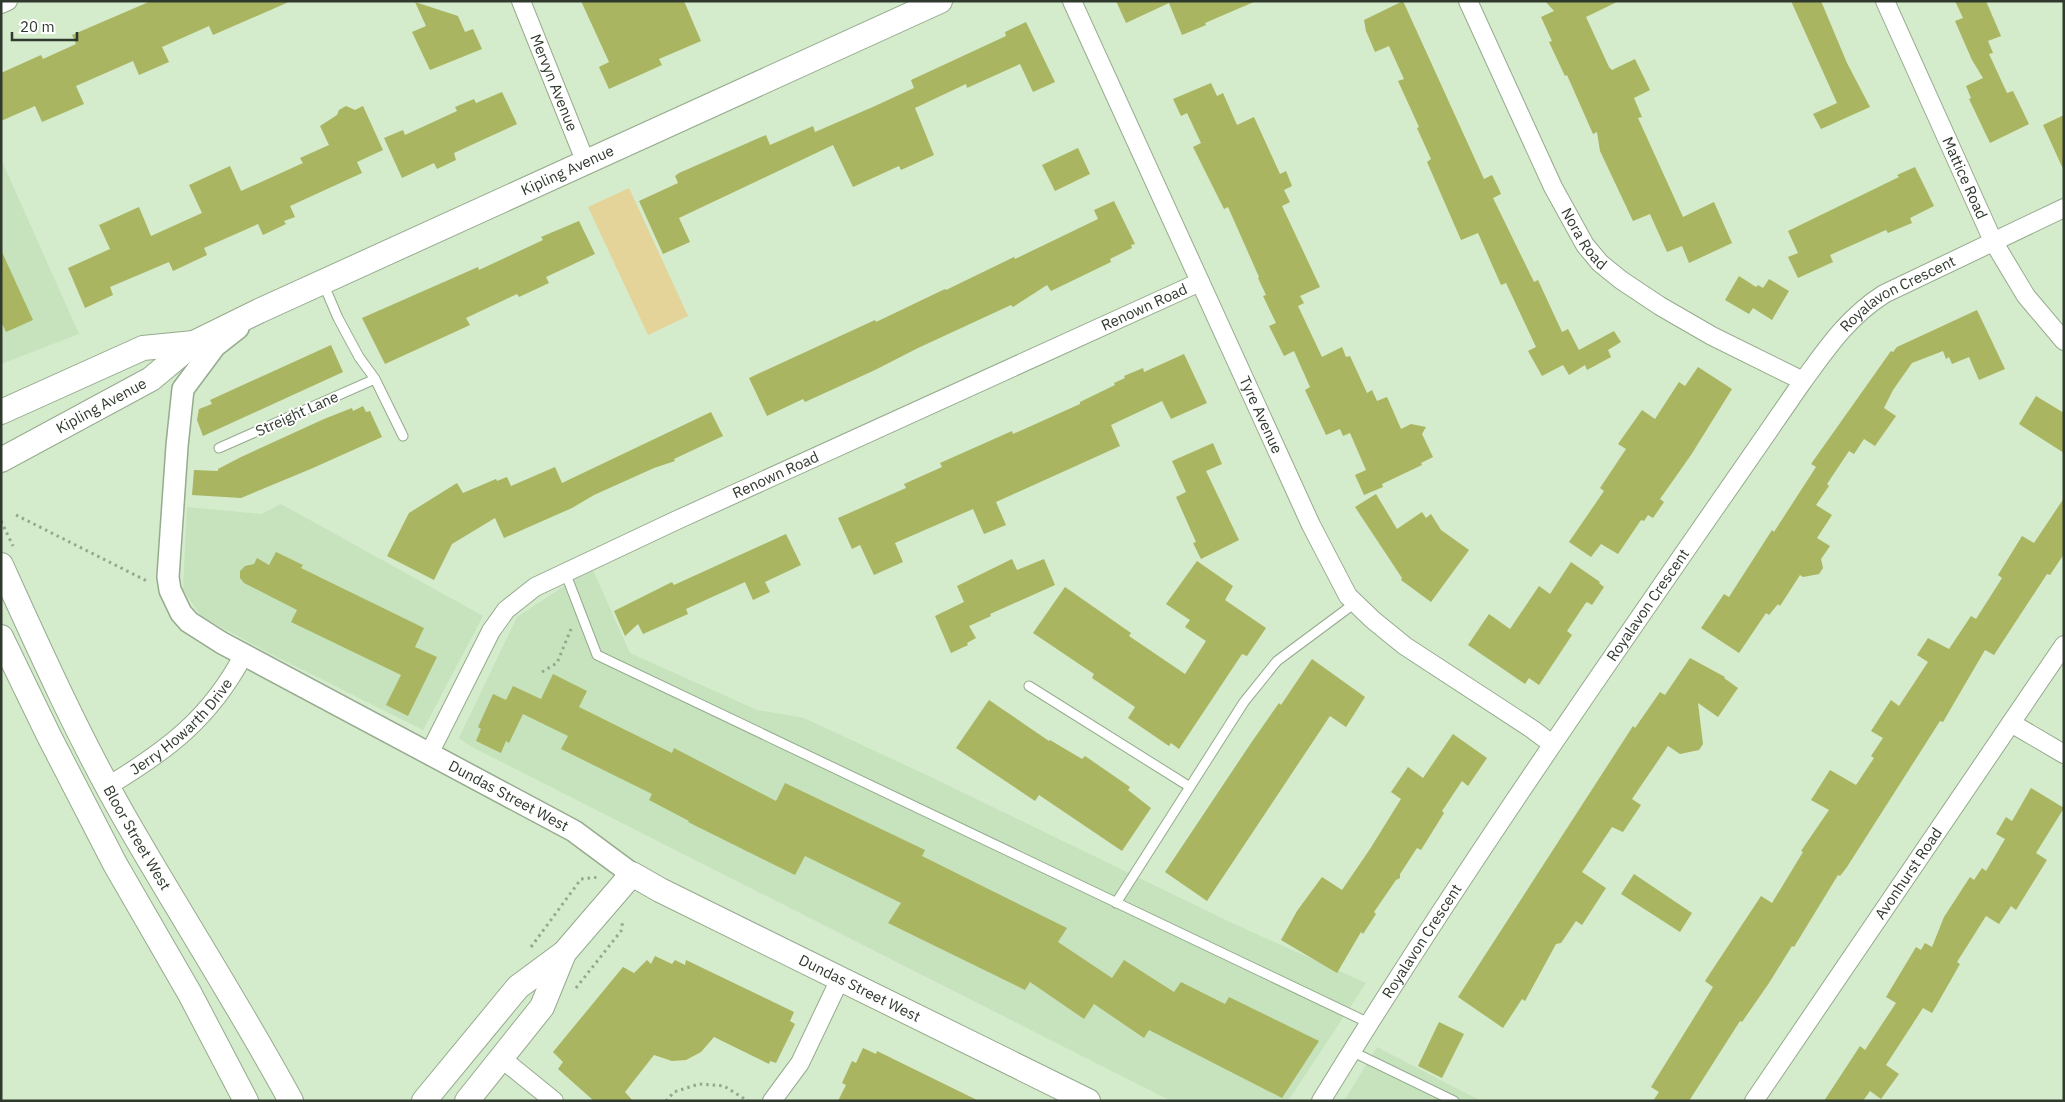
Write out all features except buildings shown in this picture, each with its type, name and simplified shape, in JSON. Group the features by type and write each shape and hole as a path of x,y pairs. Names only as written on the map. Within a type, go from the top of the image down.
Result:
{"main road":[{"name":"Kipling Avenue","path":"1,460 151,379 194,343 259,311 940,1"},
{"name":"Kipling Avenue","path":"1,412 144,348 194,343"},
{"name":"Bloor Street West","path":"1,565 74,720 125,819 263,1050 291,1101"},
{"name":"Bloor Street West","path":"1,637 49,736 115,864 190,994 246,1101"},
{"path":"424,1101 518,987 564,953 632,874"},
{"name":"Dundas Street West","path":"632,874 660,890 1088,1101"},
{"path":"467,1101 542,1006 564,953"}],"street":[{"path":"1,4 8,1"},
{"name":"Mervyn Avenue","path":"521,1 586,163"},
{"name":"Tyre Avenue","path":"1072,1 1311,525 1348,596 1405,646 1552,744"},
{"name":"Nora Road","path":"1468,1 1553,187 1585,245 1600,263 1646,298 1803,382"},
{"name":"Mattice Road","path":"1885,1 1993,241 2026,296 2064,341"},
{"name":"Royalavon Crescent","path":"1321,1101 1369,1022 1552,744 1803,382 1842,330 1863,308 1884,294 2064,208"},
{"name":"Renown Road","path":"429,754 491,631 506,610 535,587 1200,282"},
{"name":"Dundas Street West","path":"259,311 215,346 183,389 168,569 170,590 181,613 190,622 243,656 574,831 632,874"},
{"name":"Avonhurst Road","path":"1754,1101 2064,645"},
{"name":"Jerry Howarth Drive","path":"108,786 180,738 200,718 227,684 243,656"},
{"path":"2011,723 2064,754"},
{"path":"772,1101 800,1063 840,979"},
{"path":"501,1058 554,1101"}],"lane":[{"path":"322,283 338,318 375,379 403,436"},
{"name":"Streight Lane","path":"218,448 375,379"},
{"path":"565,572 598,655 1369,1022"},
{"path":"1116,903 1244,702 1277,661 1355,603"},
{"path":"1029,686 1190,787"},
{"path":"1351,1051 1454,1101"}],"path":[{"path":"16,515 151,583"},
{"path":"542,672 557,663 571,628 586,622"},
{"path":"573,991 621,931 624,918"},
{"path":"666,1101 674,1092 699,1084 724,1086 748,1101"}],"shaded area":[{"path":"1,159 79,334 1,364"},
{"path":"629,188 688,316 648,335 588,207"},
{"path":"281,504 483,616 423,730 267,652 201,616 183,590 187,507 261,514"},
{"path":"592,568 630,653 757,710 804,718 933,778 1232,923 1366,983 1288,1101 1171,1101 470,746 459,738 517,617"},
{"path":"1377,1047 1481,1101 1344,1101"}]}
